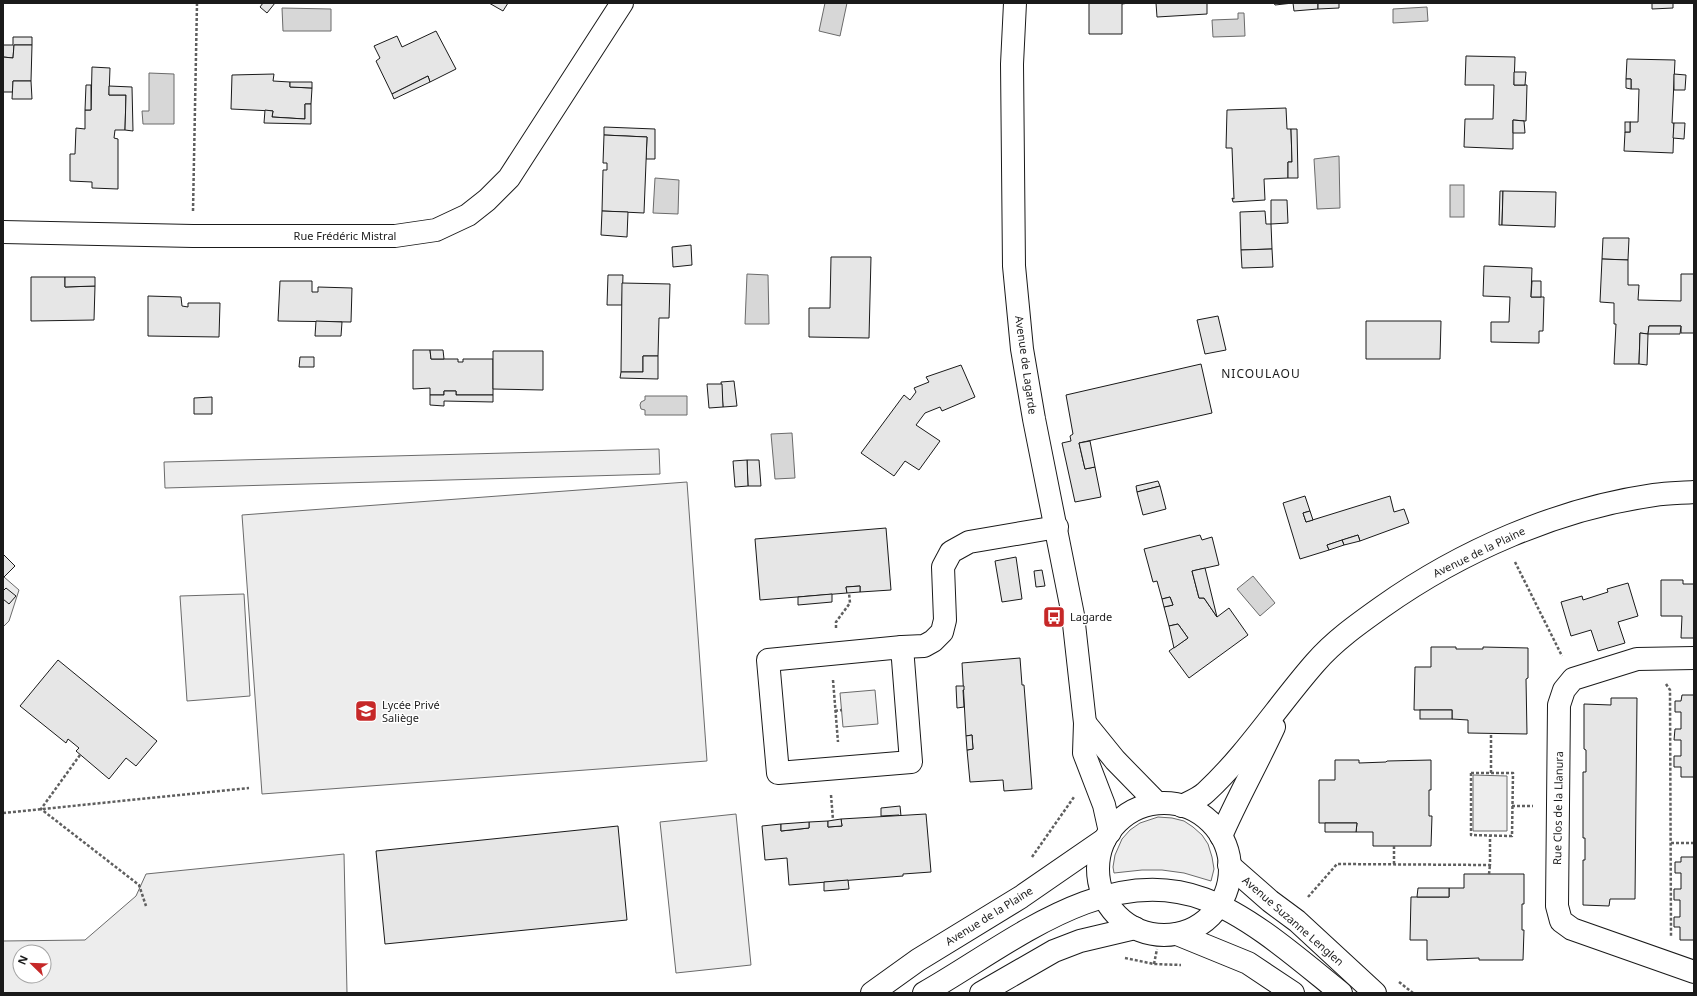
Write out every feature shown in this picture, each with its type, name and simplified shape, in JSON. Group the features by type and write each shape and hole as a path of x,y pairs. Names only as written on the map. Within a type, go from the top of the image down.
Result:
{"street":[{"name":"Rue Frédéric Mistral","path":"3,232 193,236 396,236 436,230 468,215 487,200 509,178 622,3"},
{"name":"Avenue de Lagarde","path":"1015,3 1012,64 1014,266 1022,349 1034,419 1057,527 1073,615 1085,722 1084,753 1104,805 1108,835"},
{"name":"Avenue de la Plaine","path":"1182,806 1206,793 1285,702 1316,662 1339,640 1398,596 1463,558 1504,538 1546,522 1604,505 1654,495 1694,492"},
{"path":"902,648 911,762 778,773 768,660 924,646 933,641 942,632 945,620 944,567 951,552 969,542 1057,527"},
{"path":"1574,679 1637,659 1663,657 1694,658"},
{"name":"Rue Clos de la Llanura","path":"1574,679 1564,690 1559,705 1557,906 1561,921 1572,929 1694,972"},
{"name":"Avenue de la Plaine","path":"1221,836 1254,770 1285,702"},
{"path":"1085,722 1111,755 1157,803 1170,803 1182,806 1200,814 1221,836 1227,850 1229,865 1228,885 1218,906 1207,918 1193,928 1177,934 1152,934 1135,928 1122,920 1111,909 1104,896 1098,873 1100,856 1108,835"},
{"name":"Avenue de la Plaine","path":"872,993 918,960 1021,897 1108,835 1116,824 1131,812 1157,803"},
{"name":"Avenue Suzanne Lenglen","path":"1229,865 1264,896 1297,921 1375,993"},
{"path":"924,993 1038,925 1080,904 1119,892 1162,890 1204,899 1218,906 1266,934 1341,993"},
{"path":"981,993 1054,951 1080,941 1135,928"},
{"path":"1177,934 1248,963 1293,993"}],"path":[{"path":"193,236 197,3"},
{"path":"1518,568 1574,679"},
{"path":"833,820 829,779 840,758 831,664 837,645 836,622 850,603 849,593"},
{"path":"1663,657 1663,681 1670,690 1671,951 1667,963"},
{"path":"835,711 842,710"},
{"path":"1491,734 1491,773"},
{"path":"41,809 80,755"},
{"path":"1471,773 1513,773 1512,836 1490,836 1471,835 1471,773"},
{"path":"3,814 249,788"},
{"path":"1030,860 1074,796"},
{"path":"41,809 139,885 146,906"},
{"path":"1489,874 1490,836"},
{"path":"1671,843 1694,843"},
{"path":"1394,846 1394,864"},
{"path":"1308,898 1337,864 1490,865"}],"shaded area":[{"path":"825,3 847,3 840,36 819,31"},
{"path":"1427,7 1428,21 1393,23 1393,9"},
{"path":"282,8 331,9 331,31 283,31"},
{"path":"1238,13 1244,13 1245,36 1213,37 1212,20 1238,19"},
{"path":"149,73 174,74 174,124 143,124 142,111 149,111"},
{"path":"1339,156 1340,208 1317,209 1314,159"},
{"path":"655,178 679,180 678,214 653,213"},
{"path":"1450,185 1464,185 1464,217 1450,217"},
{"path":"747,274 768,275 769,324 745,324"},
{"path":"645,396 687,396 687,415 645,415 645,410 641,409 640,405 641,402 645,400"},
{"path":"792,433 795,478 775,479 771,434"},
{"path":"659,449 660,474 165,488 164,462"},
{"path":"687,482 707,761 262,794 242,515"},
{"path":"1253,576 1275,603 1260,616 1237,589"},
{"path":"4,577 19,590 9,621 3,627 3,578"},
{"path":"244,594 250,696 187,701 180,596"},
{"path":"875,690 878,724 843,727 840,693"},
{"path":"1473,775 1507,776 1507,831 1473,831"},
{"path":"736,814 751,965 676,973 660,822"},
{"path":"1158,817 1184,821 1202,835 1208,844 1212,857 1214,869 1211,881 1184,873 1162,870 1142,870 1114,873 1113,867 1115,855 1122,839 1130,830 1140,823"},
{"path":"344,854 347,993 3,993 3,941 85,940 136,896 146,874"}],"building":[{"path":"263,3 275,3 267,13 260,7"},
{"path":"489,3 508,3 503,11"},
{"path":"1089,3 1129,3 1122,4 1122,34 1089,34"},
{"path":"1156,3 1207,3 1207,14 1157,17"},
{"path":"1274,3 1293,3 1275,5"},
{"path":"1293,3 1318,3 1318,9 1294,11"},
{"path":"1318,3 1339,3 1339,8 1318,9"},
{"path":"1652,3 1673,3 1673,8 1652,9"},
{"path":"436,31 456,69 430,82 428,76 392,94 376,61 380,58 374,46 397,36 402,47"},
{"path":"13,37 32,37 32,45 14,45 13,58 3,57 3,45 13,45"},
{"path":"14,45 32,45 31,81 13,81 13,92 3,92 3,57 13,58"},
{"path":"1466,56 1515,57 1514,85 1527,85 1526,121 1513,120 1513,149 1464,147 1465,119 1493,119 1494,85 1465,85"},
{"path":"1627,59 1675,60 1672,123 1674,123 1673,153 1624,151 1625,132 1630,132 1630,122 1638,122 1639,89 1631,89 1631,79 1626,79"},
{"path":"92,67 110,68 109,95 126,95 125,130 115,130 114,138 118,139 118,189 92,188 92,182 70,181 70,154 75,154 76,128 85,129 85,110 91,110"},
{"path":"1514,72 1526,72 1525,85 1514,85"},
{"path":"274,74 273,81 290,82 290,87 312,88 311,104 305,104 305,119 272,117 273,111 231,109 232,75"},
{"path":"1674,74 1686,75 1685,90 1674,90"},
{"path":"428,76 430,82 394,99 392,94"},
{"path":"1626,79 1631,79 1631,89 1626,88"},
{"path":"13,81 31,81 32,99 12,99"},
{"path":"290,82 312,82 312,88 290,87"},
{"path":"86,85 91,85 91,110 85,110"},
{"path":"109,86 132,87 133,131 125,130 126,95 109,95"},
{"path":"305,104 311,104 311,124 264,123 265,110 273,111 272,117 305,119"},
{"path":"1286,108 1287,129 1291,129 1292,162 1288,162 1288,178 1264,179 1265,200 1233,202 1232,148 1226,148 1227,110"},
{"path":"1513,120 1524,121 1525,133 1513,133"},
{"path":"1625,122 1630,122 1630,132 1625,132"},
{"path":"1674,123 1685,123 1684,139 1673,138"},
{"path":"604,127 655,129 655,159 646,159 647,137 604,135"},
{"path":"1291,129 1297,129 1298,178 1288,178 1288,162 1292,162"},
{"path":"604,135 647,137 644,213 602,211 603,170 607,170 607,163 603,163"},
{"path":"1500,191 1503,191 1502,225 1499,225"},
{"path":"1503,191 1556,192 1555,227 1502,225"},
{"path":"1271,200 1287,200 1288,223 1271,224"},
{"path":"602,211 628,212 627,237 601,235"},
{"path":"1265,211 1266,224 1271,224 1272,249 1241,250 1240,212"},
{"path":"1603,238 1629,238 1628,260 1602,259"},
{"path":"691,245 692,265 673,267 672,247"},
{"path":"1272,249 1273,267 1242,268 1241,250"},
{"path":"831,257 871,257 869,338 809,337 809,308 830,308"},
{"path":"1602,259 1628,260 1628,285 1639,285 1638,300 1681,301 1681,274 1694,274 1694,333 1681,333 1681,326 1649,326 1648,334 1640,333 1639,364 1614,364 1616,324 1614,324 1614,303 1600,302"},
{"path":"1484,266 1532,268 1531,297 1544,297 1543,331 1539,331 1539,343 1491,342 1491,322 1509,322 1510,297 1483,296"},
{"path":"608,275 623,275 622,305 607,305"},
{"path":"31,277 65,277 65,287 95,286 94,320 31,321"},
{"path":"65,277 95,277 95,286 65,287"},
{"path":"280,281 312,281 312,292 318,292 318,287 352,288 351,322 278,321"},
{"path":"1532,281 1541,281 1541,297 1531,297"},
{"path":"622,283 670,284 669,318 659,318 658,356 643,356 643,372 621,372"},
{"path":"148,296 181,297 182,306 188,307 188,303 220,303 219,337 148,336"},
{"path":"1218,316 1226,350 1205,354 1197,320"},
{"path":"316,321 342,322 341,336 315,336"},
{"path":"1366,321 1441,321 1440,359 1366,359"},
{"path":"1649,326 1681,326 1680,334 1648,334"},
{"path":"1640,333 1648,334 1647,365 1639,364"},
{"path":"413,350 430,350 431,359 458,359 458,362 463,362 463,359 493,359 493,395 456,395 456,391 444,391 444,395 430,395 430,388 413,389"},
{"path":"430,350 443,350 444,359 431,359"},
{"path":"493,351 543,351 543,390 493,389"},
{"path":"643,356 658,356 658,379 620,378 621,372 643,372"},
{"path":"300,357 314,357 314,367 299,367"},
{"path":"1201,364 1212,413 1079,443 1085,469 1095,467 1101,497 1075,502 1062,443 1071,441 1070,436 1073,434 1066,395"},
{"path":"961,365 975,397 942,411 940,407 925,413 916,425 940,441 919,470 905,461 894,476 861,453 904,395 910,400 916,392 914,388 929,382 926,377"},
{"path":"734,381 737,406 723,407 721,382"},
{"path":"707,384 722,384 723,407 709,408"},
{"path":"444,391 456,391 456,395 493,395 493,402 444,401 444,406 430,405 430,395 444,395"},
{"path":"212,397 212,414 194,414 194,398"},
{"path":"1090,441 1095,467 1085,469 1079,443"},
{"path":"747,460 759,460 761,486 748,486"},
{"path":"747,460 748,486 735,487 733,461"},
{"path":"1158,481 1160,486 1137,492 1136,486"},
{"path":"1160,486 1166,509 1143,515 1137,492"},
{"path":"1305,496 1310,511 1303,513 1306,522 1390,496 1394,512 1404,509 1409,523 1360,541 1358,535 1327,545 1329,550 1300,559 1283,503"},
{"path":"1310,511 1313,520 1306,522 1303,513"},
{"path":"886,528 891,590 860,592 860,586 846,587 847,593 760,600 755,539"},
{"path":"1200,535 1202,540 1212,537 1219,565 1192,571 1199,598 1204,598 1217,617 1229,608 1248,635 1189,678 1169,651 1188,638 1178,624 1169,626 1164,607 1173,605 1170,597 1162,599 1157,581 1153,582 1144,549"},
{"path":"1358,535 1360,541 1344,545 1342,540"},
{"path":"1342,540 1344,545 1329,550 1327,545"},
{"path":"3,554 15,566 3,578"},
{"path":"1016,557 1022,599 1002,602 995,561"},
{"path":"1205,568 1217,617 1204,598 1199,598 1192,571"},
{"path":"1042,570 1045,586 1036,587 1034,571"},
{"path":"1661,580 1683,580 1683,584 1694,584 1694,638 1681,638 1682,616 1661,616"},
{"path":"1628,583 1638,616 1618,622 1625,643 1598,651 1591,630 1571,636 1561,602 1582,596 1583,600 1608,592 1607,589"},
{"path":"860,586 860,592 847,593 846,587"},
{"path":"6,588 16,596 9,604 3,599 3,591"},
{"path":"832,594 832,602 798,605 798,597"},
{"path":"1170,597 1173,605 1164,607 1162,599"},
{"path":"1178,624 1188,638 1174,648 1169,626"},
{"path":"1431,647 1456,647 1456,649 1483,649 1483,647 1528,648 1528,678 1526,679 1527,734 1468,733 1468,720 1452,719 1452,710 1414,710 1415,667 1431,667"},
{"path":"1020,658 1022,685 1024,685 1032,789 1004,791 1003,780 970,782 967,750 973,749 972,735 966,736 962,663"},
{"path":"58,660 157,741 136,766 126,758 109,779 76,751 79,748 68,739 66,743 20,706"},
{"path":"956,686 964,686 964,707 957,708"},
{"path":"1682,695 1694,695 1694,777 1681,777 1681,767 1674,767 1674,756 1681,756 1681,740 1674,740 1675,729 1681,729 1681,712 1675,712 1675,701 1681,701"},
{"path":"1611,698 1637,698 1635,899 1610,899 1609,906 1583,905 1583,860 1585,860 1585,838 1583,838 1583,772 1586,772 1586,750 1584,749 1584,704 1611,705"},
{"path":"1420,710 1452,710 1452,719 1420,719"},
{"path":"972,735 973,749 967,750 966,736"},
{"path":"1335,760 1359,760 1359,763 1431,760 1429,816 1432,816 1431,846 1373,846 1373,832 1356,832 1357,823 1319,823 1319,780 1335,780"},
{"path":"900,806 901,816 881,816 881,808"},
{"path":"926,814 931,872 903,874 903,876 789,885 787,858 765,860 762,826 781,824 781,831 809,828 809,822 828,821 828,827 842,826 841,819"},
{"path":"841,819 842,826 828,827 828,821"},
{"path":"809,822 809,828 781,831 781,824"},
{"path":"1325,823 1357,823 1356,832 1325,832"},
{"path":"618,826 627,920 385,944 376,851"},
{"path":"1681,857 1694,857 1694,940 1680,940 1680,927 1674,927 1674,917 1680,917 1680,900 1674,900 1674,889 1681,889 1681,873 1675,873 1675,862 1681,862"},
{"path":"1464,874 1524,874 1524,904 1522,904 1522,930 1524,930 1523,960 1479,960 1479,958 1427,960 1427,940 1410,940 1411,897 1449,897 1449,888 1464,888"},
{"path":"848,880 849,889 824,891 824,882"},
{"path":"1418,888 1449,888 1449,897 1417,897"}],"place":[{"name":"Lagarde","path":"1054,617"},
{"name":"Lycée Privé Saliège","path":"366,711"}],"district":[{"name":"NICOULAOU","path":"1261,374"}]}
